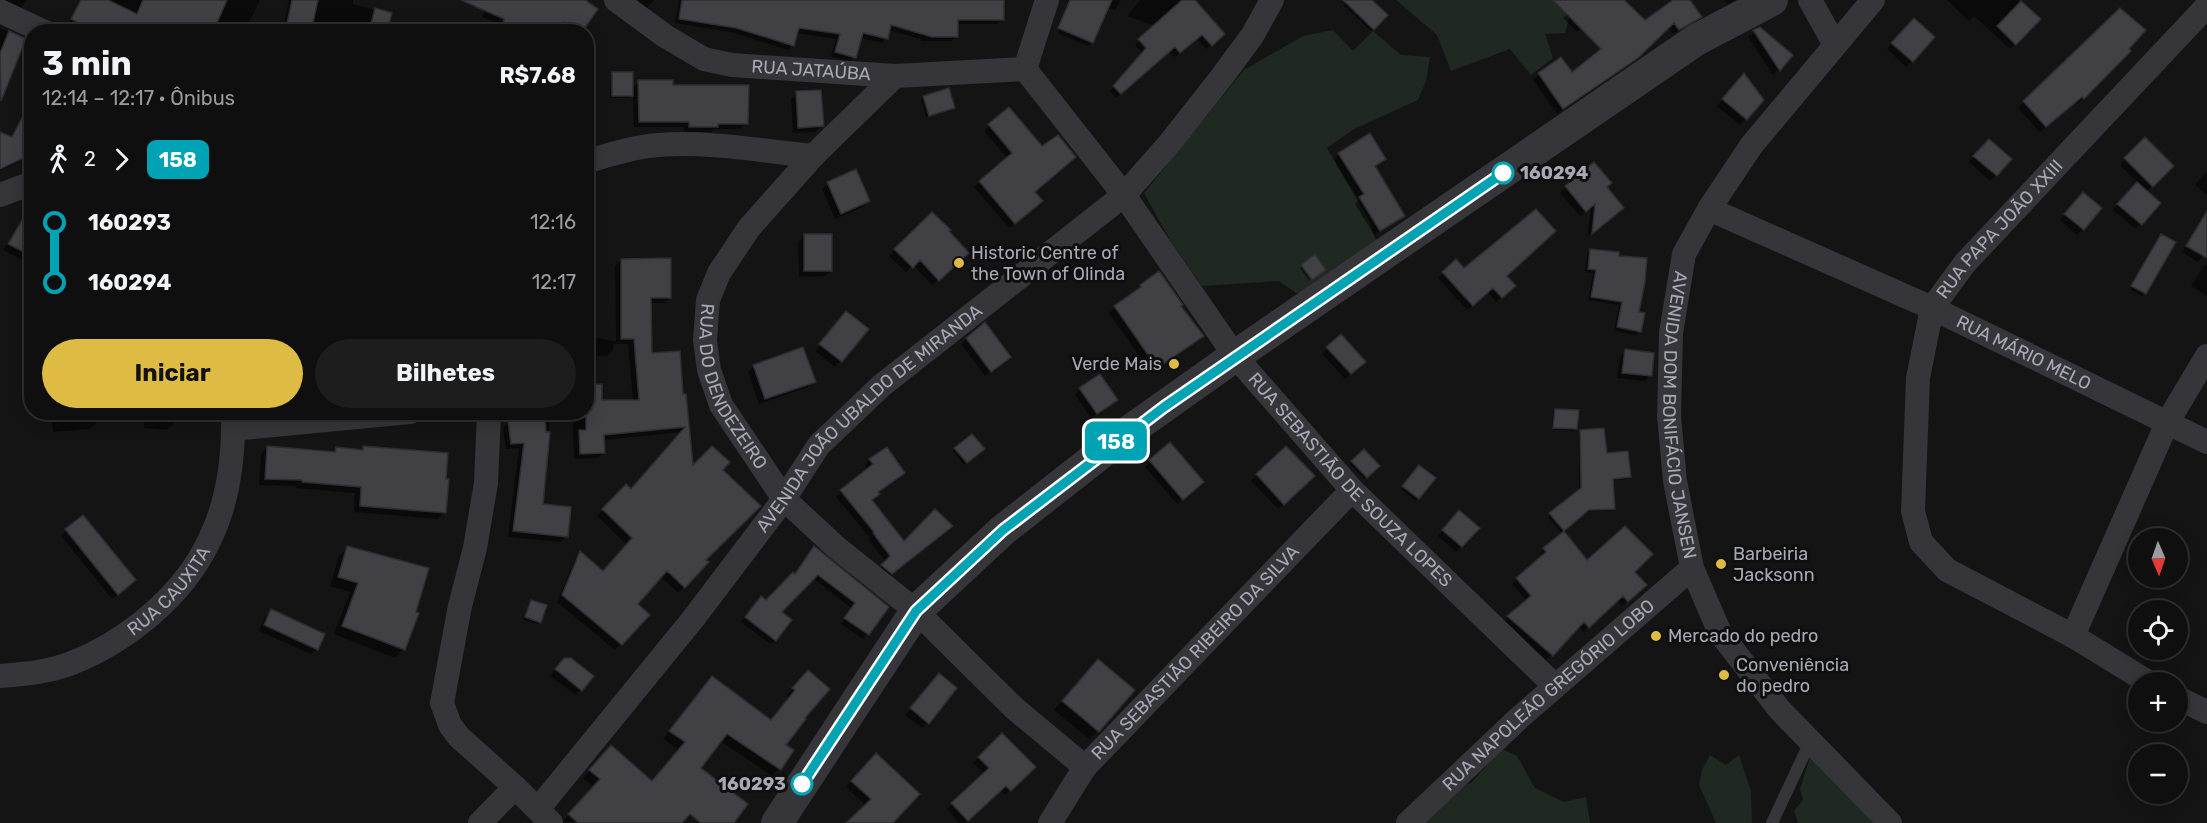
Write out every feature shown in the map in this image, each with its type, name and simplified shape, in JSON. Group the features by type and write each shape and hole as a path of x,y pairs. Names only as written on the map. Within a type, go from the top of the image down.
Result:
{"street":[{"name":"RUA JATAÚBA","path":"616,0 665,36 704,59 732,64 895,76 1025,69"},
{"path":"1025,69 1047,0"},
{"name":"AVENIDA JOÃO UBALDO DE MIRANDA","path":"544,816 784,499 819,445 881,386 1124,195 1169,144 1221,78 1252,36 1272,0"},
{"path":"777,823 916,611 1003,530 1128,432 1235,356 1696,40 1772,0"},
{"path":"1810,0 1835,45"},
{"name":"AVENIDA DOM BONIFÁCIO JANSEN","path":"1873,0 1751,146 1709,209 1684,254 1671,333 1669,416 1674,481 1692,568 1720,633 1779,709 1890,823"},
{"name":"RUA PAPA JOÃO XXIII","path":"2132,672 2073,636 1947,570 1921,542 1913,511 1918,378 1932,308 1965,263 2207,6"},
{"path":"0,11 28,24"},
{"name":"RUA SEBASTIÃO DE SOUZA LOPES","path":"1025,69 1124,195 1235,356 1352,490 1556,686"},
{"name":"RUA DO DENDEZEIRO","path":"895,76 813,156 749,228 718,273 708,300 705,340 709,369 721,405 784,499 836,546 916,611 1014,708 1085,767"},
{"path":"594,159 616,152 647,147 693,144 813,156"},
{"path":"0,195 24,186"},
{"name":"RUA MÁRIO MELO","path":"1709,209 1932,308 2207,442"},
{"path":"2073,636 2167,423 2207,356"},
{"path":"233,421 253,420"},
{"path":"489,420 486,483 475,548 460,606 442,703 450,725 459,737 544,816"},
{"name":"RUA CAUXITA","path":"0,676 39,671 71,663 138,625 174,591 195,566 209,541 221,511 229,478 233,421"},
{"name":"RUA SEBASTIÃO RIBEIRO DA SILVA","path":"1050,823 1085,767 1352,490"},
{"name":"RUA NAPOLEÃO GREGÓRIO LOBO","path":"1408,823 1519,718 1692,568"},
{"path":"2188,703 2207,712"},
{"path":"480,823 515,787"}],"lane":[{"path":"1772,823 1810,742"}],"shaded area":[{"path":"1396,0 1574,0 1565,33 1545,34 1553,58 1531,75 1510,49 1451,71 1437,35"},
{"path":"1333,30 1353,51 1373,31 1401,55 1430,57 1426,81 1418,100 1354,129 1327,148 1369,221 1376,241 1301,296 1279,281 1202,286 1170,240 1144,193 1244,70 1303,36"},
{"path":"1498,747 1517,756 1535,788 1564,802 1586,797 1590,823 1424,823 1439,793 1471,783 1489,763"},
{"path":"1812,751 1882,823 1798,823 1794,811 1803,800 1800,789"},
{"path":"1710,755 1726,765 1739,755 1751,791 1752,823 1716,823 1699,785 1702,770"}],"building":[{"path":"81,0 108,0 137,14 143,0 227,0 216,24 80,24 71,19"},
{"path":"292,0 318,0 313,24 287,24"},
{"path":"461,0 585,0 598,9 588,24 563,22 561,24 503,24 504,19"},
{"path":"682,0 1004,0 1004,20 958,20 958,37 932,37 891,25 888,39 863,33 856,58 835,52 840,34 799,28 794,46 736,28 679,19"},
{"path":"1070,0 1112,0 1093,43 1058,28"},
{"path":"1182,0 1195,0 1225,34 1212,46 1202,35 1180,53 1175,47 1121,94 1113,86 1146,48 1138,39"},
{"path":"1343,0 1372,0 1388,15 1374,30"},
{"path":"1553,0 1624,0 1645,20 1673,0 1690,0 1702,17 1679,30 1674,23 1638,58 1563,109 1538,73 1561,57 1572,72 1601,49"},
{"path":"2021,1 2041,19 2016,45 1997,26"},
{"path":"375,8 392,13 389,24 371,24"},
{"path":"2120,8 2146,30 2129,49 2131,51 2084,99 2082,97 2046,127 2023,101"},
{"path":"1914,18 1935,37 1913,62 1891,43"},
{"path":"1760,27 1793,55 1780,71 1753,30"},
{"path":"9,31 24,38 24,44 1,101 0,53"},
{"path":"612,72 633,72 633,96 612,96"},
{"path":"1744,73 1764,100 1747,120 1722,99"},
{"path":"638,80 673,80 673,85 749,85 748,124 689,127 689,122 639,122"},
{"path":"949,88 955,108 929,116 923,96"},
{"path":"821,90 824,126 798,128 796,91"},
{"path":"1009,107 1042,146 1058,135 1076,157 1035,192 1043,201 1015,224 979,181 1012,153 988,124"},
{"path":"24,114 24,158 0,169 0,132 12,137"},
{"path":"1370,133 1386,159 1375,166 1405,216 1380,231 1359,197 1364,194 1338,153"},
{"path":"2145,137 2174,166 2153,187 2124,158"},
{"path":"1989,139 2012,159 1997,176 1973,156"},
{"path":"1594,162 1612,183 1607,187 1624,208 1592,234 1595,204 1586,212 1565,186"},
{"path":"856,169 870,201 841,214 827,182"},
{"path":"2137,182 2161,203 2142,225 2117,204"},
{"path":"2083,192 2102,208 2084,230 2064,214"},
{"path":"1536,209 1556,231 1507,276 1516,286 1502,298 1493,288 1473,306 1442,272 1456,259 1464,268"},
{"path":"2207,211 2207,258 2186,246"},
{"path":"932,212 951,230 949,231 969,253 939,281 920,260 913,268 894,249"},
{"path":"24,217 24,252 8,244"},
{"path":"804,234 832,234 832,271 804,271"},
{"path":"2161,234 2176,242 2146,294 2131,286"},
{"path":"1590,249 1619,252 1619,256 1647,258 1639,312 1645,313 1641,332 1617,327 1622,302 1591,297 1596,270 1588,269"},
{"path":"1315,254 1326,270 1312,280 1301,265"},
{"path":"671,258 671,298 651,298 652,353 680,351 683,394 686,394 693,465 712,446 730,462 723,470 761,506 706,560 709,562 685,588 667,571 638,604 650,615 622,645 562,595 580,551 603,571 632,538 602,509 626,484 631,489 685,427 604,435 605,453 580,454 579,430 586,430 586,420 594,420 594,384 602,384 602,400 639,400 634,339 621,339 621,259"},
{"path":"1159,271 1183,305 1181,306 1204,336 1157,368 1114,306"},
{"path":"846,311 869,329 842,362 819,344"},
{"path":"985,322 1011,357 991,372 966,338"},
{"path":"1341,334 1366,362 1351,374 1326,347"},
{"path":"803,347 816,382 765,399 753,365"},
{"path":"1625,349 1654,353 1652,376 1622,373"},
{"path":"1100,374 1118,400 1097,414 1079,388"},
{"path":"1555,409 1579,410 1577,429 1553,428"},
{"path":"545,420 546,432 550,432 543,504 571,507 568,537 513,531 524,443 511,444 508,421"},
{"path":"1604,428 1607,453 1628,451 1631,477 1613,479 1615,509 1589,510 1564,531 1549,513 1581,488 1580,430"},
{"path":"972,434 985,449 967,463 954,448"},
{"path":"1170,442 1204,482 1183,500 1149,460"},
{"path":"267,446 335,452 336,447 363,450 363,446 448,453 446,479 449,479 446,513 360,506 361,487 302,482 302,480 265,479"},
{"path":"1286,446 1315,476 1284,505 1256,474"},
{"path":"887,447 905,473 878,492 880,494 872,500 904,541 935,509 953,526 892,574 881,565 890,556 840,490 873,464 869,459"},
{"path":"1364,449 1380,466 1367,478 1351,461"},
{"path":"1419,465 1436,478 1419,499 1402,486"},
{"path":"1459,510 1480,528 1462,547 1442,530"},
{"path":"83,515 136,580 118,595 65,529"},
{"path":"1625,526 1653,554 1635,572 1647,585 1628,602 1623,596 1589,628 1584,622 1553,656 1507,616 1531,596 1516,578 1546,552 1543,548 1564,531 1587,560"},
{"path":"347,546 429,568 416,612 419,613 405,650 342,626 358,583 338,577"},
{"path":"814,546 889,607 869,635 844,618 855,603 818,575 782,612 792,620 776,641 745,617 761,596 766,600 793,572 795,574"},
{"path":"531,600 547,605 541,623 525,617"},
{"path":"271,609 325,634 318,650 264,625"},
{"path":"564,658 571,658 594,676 582,691 555,669"},
{"path":"1098,659 1135,690 1099,732 1062,701"},
{"path":"808,670 830,689 786,745 794,750 781,770 727,734 701,768 748,804 734,823 701,823 690,814 682,823 578,823 568,814 600,779 589,770 611,745 652,781 685,742 669,731 712,676 771,720 795,690 792,688"},
{"path":"939,673 957,688 929,724 910,708"},
{"path":"1002,733 1036,767 1011,791 1006,786 968,821 951,803 989,768 978,757"},
{"path":"876,753 920,794 893,823 846,823 871,799 851,781"}],"bus line":[{"name":"158","path":"802,784 916,611 1003,530 1128,432 1503,173"}],"place":[{"name":"160294","path":"1503,173"},
{"name":"Historic Centre of the Town of Olinda","path":"959,263"},
{"name":"Verde Mais","path":"1174,364"},
{"name":"Barbeiria Jacksonn","path":"1721,564"},
{"name":"Mercado do pedro","path":"1656,636"},
{"name":"Conveniência do pedro","path":"1724,675"},
{"name":"160293","path":"802,784"}]}
